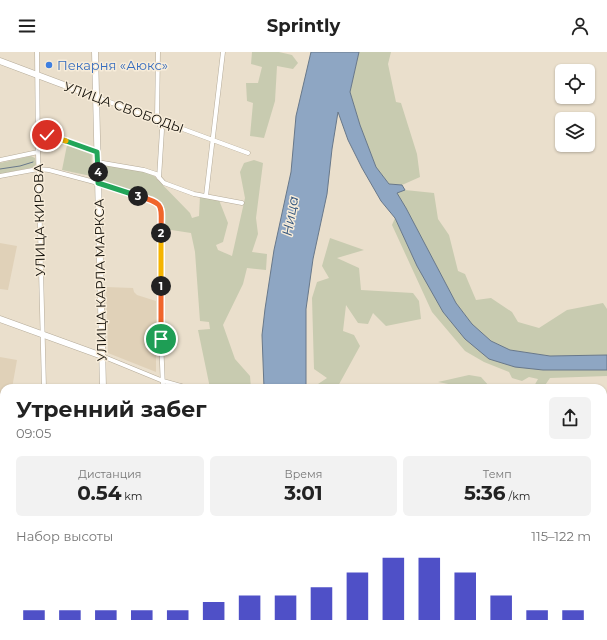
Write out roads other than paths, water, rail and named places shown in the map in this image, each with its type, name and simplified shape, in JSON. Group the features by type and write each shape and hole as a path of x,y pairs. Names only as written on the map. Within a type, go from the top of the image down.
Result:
{"street":[{"name":"УЛИЦА КИРОВА","path":"37,52 38,169 44,384"},
{"name":"УЛИЦА КАРЛА МАРКСА","path":"95,52 103,384"},
{"path":"158,52 157,119 162,130 159,178"},
{"path":"206,196 223,52"},
{"name":"УЛИЦА СВОБОДЫ","path":"0,61 248,153"},
{"path":"38,132 97,152"},
{"path":"0,160 38,152"},
{"path":"97,162 144,170 156,174 164,183 194,194 242,203"},
{"path":"0,176 38,169 49,170 156,201 161,208 161,339 163,381"},
{"path":"0,319 174,384"}],"water":[{"name":"Ница","path":"311,52 359,52 350,92 360,125 376,167 389,184 402,185 405,190 397,193 456,303 472,324 491,341 510,350 550,356 607,355 607,370 543,370 515,367 489,359 465,339 443,312 417,266 395,218 381,201 362,168 348,140 338,112 327,194 313,259 306,309 306,384 264,384 262,335 265,309 274,250 291,172 296,116"}],"waterway":[{"path":"0,169 20,166 33,162"}],"place":[{"name":"Пекарня «Аюкс»","path":"49,65"}]}
